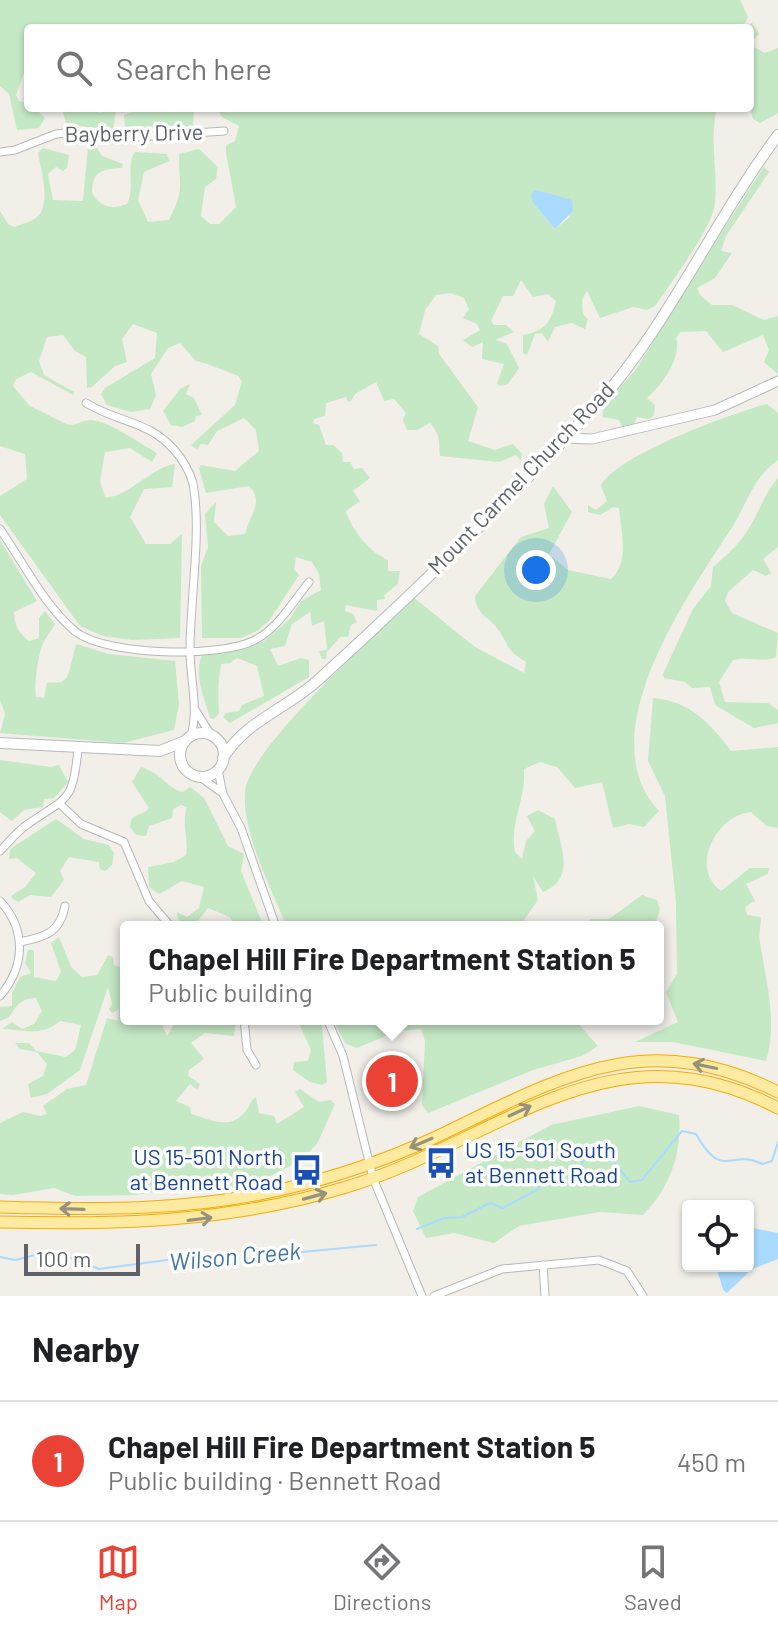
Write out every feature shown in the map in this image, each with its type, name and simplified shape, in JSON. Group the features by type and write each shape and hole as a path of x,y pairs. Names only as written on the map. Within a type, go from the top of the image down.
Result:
{"highway":[{"path":"0,1207 145,1209 192,1205 285,1189 369,1164 430,1139 555,1079 615,1065 658,1061 696,1064 744,1076 778,1092"},
{"path":"0,1222 84,1224 185,1221 288,1203 373,1178 561,1093 599,1083 659,1075 694,1077 739,1090 778,1108"}],"main road":[{"name":"Mount Carmel Church Road","path":"223,758 239,735 314,684 612,387 648,337 751,171 778,135"},
{"name":"Mount Carmel Church Road","path":"214,737 239,735"},
{"path":"0,743 160,751 180,761 187,772 200,777 218,770 223,758 214,737 188,738 160,751"},
{"path":"180,761 188,738"}],"street":[{"name":"Bayberry Drive","path":"0,152 15,150 56,134 123,138 224,131"},
{"path":"564,438 592,439 715,410 778,381"},
{"path":"86,403 99,411 143,424 169,445 190,472 195,501 190,650 195,709 188,738"},
{"path":"0,529 64,620 84,637 122,648 190,650 253,641 273,627 309,582"},
{"path":"195,709 214,737"},
{"path":"0,851 29,823 61,805 73,786 78,749"},
{"path":"218,770 223,794 241,828 274,921"},
{"path":"200,777 223,794"},
{"path":"61,805 81,824 124,842 149,901 166,921"},
{"path":"0,901 9,911 20,942 15,976 0,996"},
{"path":"20,942 55,931 62,921 65,906"},
{"path":"245,1025 247,1050 256,1065"},
{"path":"330,1025 343,1056 373,1178 422,1296"},
{"path":"434,1296 502,1269 588,1260 609,1262 627,1271 643,1296"},
{"path":"543,1265 545,1296"}],"green space":[{"path":"0,0 740,0 748,17 744,24 24,24 24,73 16,95 19,101 24,102 24,112 39,112 45,118 39,128 17,130 9,94 0,86"},
{"path":"754,47 765,53 778,48 778,113 760,123 753,119"},
{"path":"63,112 115,112 113,131 66,124"},
{"path":"133,112 194,112 193,127 135,131 125,127 124,115"},
{"path":"219,112 716,112 716,191 707,226 655,306 647,310 633,307 600,318 587,291 582,300 583,314 588,319 585,329 571,323 555,327 548,342 542,333 535,334 527,355 523,353 523,335 546,325 556,301 548,294 533,297 521,280 513,296 503,296 491,321 494,325 506,325 514,332 495,340 507,344 519,368 508,384 497,384 504,364 482,359 483,342 472,347 463,340 480,330 477,324 463,318 469,309 464,298 450,293 436,295 425,310 419,334 438,346 439,354 478,407 468,441 495,450 513,444 522,454 521,461 516,455 499,462 440,456 438,436 430,423 417,430 407,430 403,420 406,413 394,399 384,401 376,382 355,394 351,401 348,402 346,397 326,403 325,416 314,419 313,423 319,425 326,445 333,445 342,453 343,462 350,462 354,469 362,468 370,478 353,491 360,501 346,511 368,546 388,560 388,571 400,571 398,584 384,595 385,599 377,600 377,611 346,605 345,611 353,614 357,622 351,625 348,637 340,637 327,652 326,659 322,659 319,651 327,650 324,621 312,626 310,612 292,624 285,646 270,649 278,666 301,658 309,660 309,677 230,723 223,717 226,713 239,711 242,705 264,696 257,666 237,658 221,664 219,713 214,719 210,718 199,678 203,654 249,647 264,641 289,620 301,601 321,590 319,574 312,562 296,557 294,569 299,575 269,621 241,638 202,638 201,566 208,547 205,514 216,502 214,522 228,536 245,534 256,497 249,486 206,493 199,468 201,465 235,471 259,451 256,430 244,418 217,431 208,445 201,444 197,450 191,445 235,405 242,382 238,376 196,361 180,343 168,348 151,374 156,395 150,409 131,412 107,405 101,394 105,388 155,358 157,333 133,324 122,339 127,362 115,366 92,387 87,388 86,357 75,351 63,335 47,337 39,361 44,375 74,392 73,395 31,372 16,379 13,386 30,406 66,424 98,421 157,453 152,462 130,448 105,452 100,481 105,497 113,497 158,470 175,464 172,487 144,489 130,517 146,544 170,544 182,534 180,638 132,640 103,636 80,626 0,515 0,496 27,479 25,454 0,446 0,211 8,224 15,227 38,216 44,203 38,153 43,148 69,155 67,168 63,171 56,167 48,174 53,200 83,201 88,147 95,145 102,156 123,164 122,168 100,173 94,180 92,193 111,207 127,204 130,198 131,164 135,152 167,154 169,161 144,172 138,200 148,222 169,220 179,194 179,154 199,149 218,167 216,179 205,187 201,216 210,224 219,224 236,207 226,145 235,141 239,126 222,117","holes":["536,190 561,198 570,217 555,229 533,203"]},
{"path":"764,167 769,172 726,236 721,251 732,253 715,278 697,288 712,305 732,305 764,320 778,316 778,374 764,362 769,350 763,335 723,352 706,331 680,332 669,371 647,398 655,405 654,415 650,419 637,417 634,424 622,426 619,420 603,417 606,405 637,368"},
{"path":"190,384 186,394 194,398 202,415 182,427 171,425 163,411 180,389"},
{"path":"767,404 778,413 778,460 756,483 671,627 652,667 639,706 634,745 640,780 659,811 644,827 629,824 613,828 602,782 575,788 557,767 540,762 524,769 523,791 514,831 515,852 522,859 526,841 535,831 527,816 538,810 555,819 564,860 563,870 553,886 543,892 533,876 538,900 523,921 284,921 253,843 245,808 245,792 252,773 268,748 291,721 413,597 475,647 524,673 526,662 511,650 497,628 480,611 475,596 521,537 549,528 544,504 553,486 572,512 549,554 568,570 611,579 621,564 619,508 613,507 600,515 588,512 588,505 596,510 607,501 601,486 610,474 650,449 729,416"},
{"path":"778,478 778,547 763,559 771,573 766,576 753,570 728,592 725,601 732,613 778,633 776,657 733,660 719,682 725,702 768,703 778,710 778,723 754,728 715,705 710,687 692,688 685,682 664,678 663,674 693,609 711,586 713,567 744,536"},
{"path":"0,540 37,601 14,612 20,632 29,641 39,638 39,618 45,611 55,624 41,651 36,697 44,698 47,683 65,680 77,644 108,654 175,661 179,704 174,730 123,743 0,733 5,714 0,700"},
{"path":"653,698 678,703 688,709 716,732 731,751 778,747 778,828 767,826 751,812 738,815 718,832 707,857 707,869 721,891 750,868 769,868 768,874 746,884 755,901 745,907 747,915 761,917 759,940 771,1017 766,1061 673,1042 635,1042 678,1022 666,992 677,974 676,903 665,796 648,761"},
{"path":"0,760 51,767 59,765 68,782 54,798 44,799 43,807 24,810 12,821 0,812"},
{"path":"141,767 177,790 183,792 190,787 204,798 228,846 244,854 241,871 262,921 232,921 230,917 208,908 198,921 178,919 177,912 187,917 199,908 204,887 182,881 159,894 149,887 148,867 174,862 186,855 187,807 181,805 173,809 172,818 149,826 146,836 136,835 130,827 131,822 149,808 132,782"},
{"path":"56,819 84,839 109,845 114,853 112,865 105,871 100,869 99,862 69,857 60,871 64,880 51,897 30,895 18,902 11,896 25,887 36,873 17,858 9,859 10,849"},
{"path":"642,895 657,900 660,910 656,921 590,921 609,919"},
{"path":"59,937 71,967 82,977 97,975 108,955 113,957 114,965 120,967 120,1025 162,1025 167,1036 173,1025 235,1025 234,1036 205,1033 191,1043 204,1059 189,1070 188,1076 200,1084 197,1090 190,1084 176,1101 190,1107 191,1114 219,1122 232,1121 245,1112 256,1097 259,1113 274,1116 277,1124 304,1107 295,1092 300,1089 319,1102 330,1100 335,1104 317,1144 300,1161 258,1182 248,1182 234,1189 227,1182 135,1195 75,1196 54,1188 13,1195 0,1194 0,1123 23,1112 40,1116 47,1114 43,1106 67,1089 86,1085 107,1018 118,1021 119,1009 112,1013 109,1009 112,1004 108,987 80,1070 47,1094 31,1098 28,1084 43,1076 47,1064 37,1052 20,1049 15,1043 29,1043 36,1051 66,1057 75,1050 81,1025 60,1021 39,1031 2,1029 12,1022 22,1029 34,1024 42,1011 36,998 27,999 16,1006 9,1017 0,1021 0,1007 12,1006 12,993 20,977 31,973 25,963 28,950 34,950 34,977 56,981 61,972 51,943"},
{"path":"300,1025 322,1027 327,1082 322,1085 310,1082 293,1070 294,1062 308,1061 311,1050"},
{"path":"336,1025 579,1025 598,1046 582,1056 533,1070 428,1113 422,1105 425,1041 421,1029 397,1031 357,1048 345,1043"},
{"path":"639,1106 679,1115 678,1143 672,1170 643,1215 600,1212 519,1226 494,1243 454,1233 426,1238 413,1211 418,1197 551,1125"}],"water":[{"path":"536,190 572,200 573,211 555,229 533,203 531,194"},
{"path":"754,1228 778,1233 778,1259 754,1268"},
{"path":"718,1272 749,1272 727,1293 723,1290"}],"waterway":[{"name":"Wilson Creek","path":"417,1229 444,1218 462,1217 490,1203 503,1208 538,1189 541,1178 557,1174 575,1185 584,1180 582,1161 586,1158 613,1161 630,1182 642,1180 682,1131 696,1134 713,1157 727,1161 742,1159 762,1164 772,1161 778,1142"},
{"name":"Wilson Creek","path":"0,1257 15,1260 43,1253 66,1256 99,1269 182,1258 229,1259 376,1245"}],"place":[{"name":"Chapel Hill Fire Department Station 5","path":"392,1081"},
{"name":"US 15-501 South at Bennett Road","path":"441,1163"},
{"name":"US 15-501 North at Bennett Road","path":"307,1170"}]}
